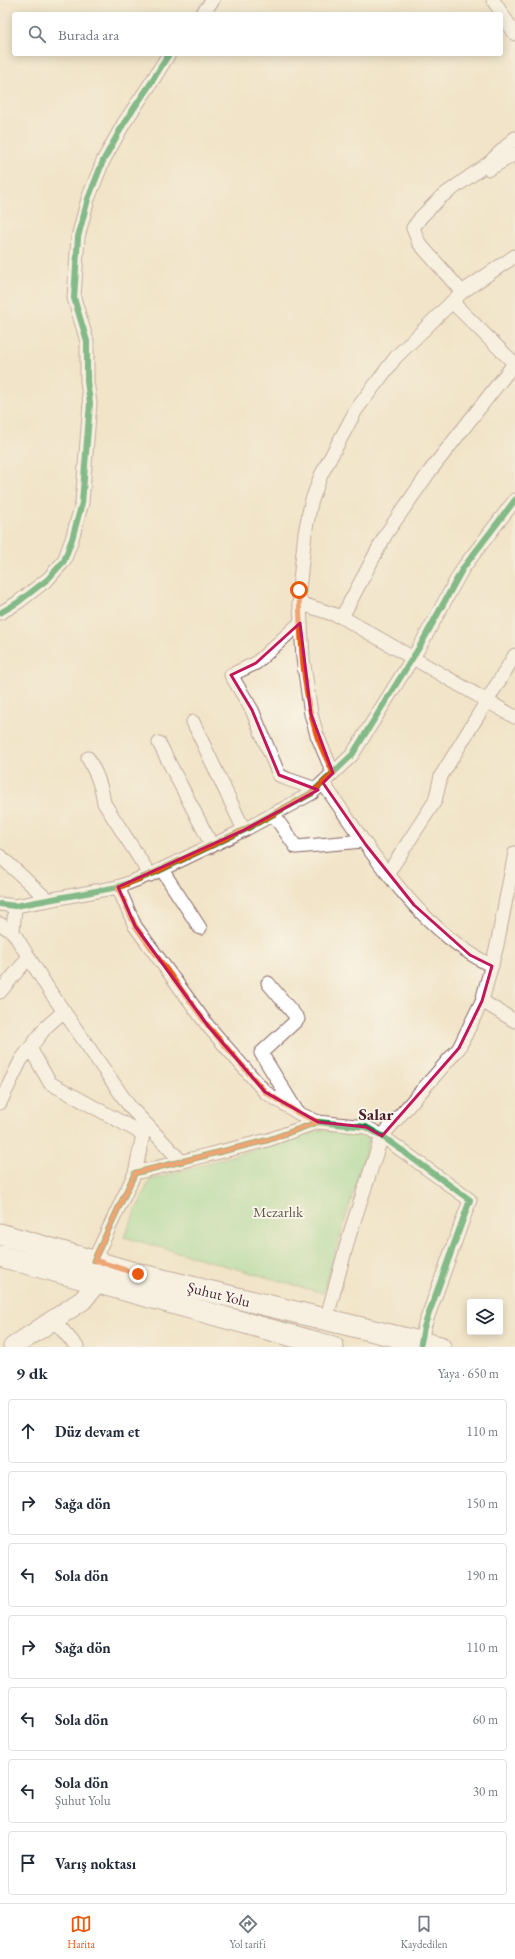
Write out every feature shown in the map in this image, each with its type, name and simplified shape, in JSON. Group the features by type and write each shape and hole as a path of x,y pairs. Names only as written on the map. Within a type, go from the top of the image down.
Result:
{"main road":[{"name":"Şuhut Yolu","path":"0,1234 138,1274 431,1345"},
{"path":"0,1256 321,1345"}],"street":[{"path":"204,12 213,0"},
{"path":"493,0 501,12"},
{"path":"503,15 515,34"},
{"path":"0,613 17,603 48,579 64,561 72,539 82,503 90,403 87,381 87,341 74,298 78,237 88,199 103,161 124,123 168,56"},
{"path":"342,617 386,534 430,471 515,364 457,297 419,243 413,228 441,197 476,170 490,162 515,138"},
{"path":"476,170 488,170 515,154"},
{"path":"333,773 317,735 311,714 300,624 299,603 305,533 311,503 321,475 356,410 396,357 457,297 515,256"},
{"path":"0,904 15,906 118,888 156,872 244,830 320,786 352,755 412,659 463,568 515,500"},
{"path":"299,603 342,617 515,718"},
{"path":"300,624 256,663 231,675 252,710 280,775 287,779 320,786 414,906 470,955 492,966"},
{"path":"388,873 435,801 441,776 515,655"},
{"path":"193,722 244,830"},
{"path":"159,743 212,846"},
{"path":"88,758 103,791 104,803 200,928"},
{"path":"273,814 296,847 363,841"},
{"path":"0,856 48,900"},
{"path":"326,1320 350,1233 382,1136 459,1048 482,1002 492,966 513,868"},
{"path":"118,888 135,926 208,1026 265,1092 298,1113 318,1122 366,1127 382,1136 470,1200 424,1327 431,1345"},
{"path":"13,932 15,906"},
{"path":"0,924 13,932 64,1012 144,1129 135,1173 94,1260"},
{"path":"0,992 29,957"},
{"path":"268,983 298,1019 261,1053 298,1113"},
{"path":"482,1002 515,1021"},
{"path":"0,1103 21,1060 46,1027 64,1012"},
{"path":"30,1048 50,1083 144,1129 181,1161"},
{"path":"135,1173 268,1140 318,1122"},
{"path":"13,1347 83,1300 97,1282"},
{"path":"53,1319 77,1347"}],"highlighted area":[{"path":"300,623 311,714 333,773 323,783 366,845 414,905 470,955 492,966 482,1001 459,1048 382,1136 366,1127 318,1122 265,1092 208,1026 135,926 118,887 244,830 318,790 279,775 252,710 231,675 256,663"}],"green space":[{"name":"Mezarlık","path":"321,1130 370,1137 323,1293 124,1237 150,1180"}],"cycle path":[{"path":"0,613 17,603 48,579 64,561 72,539 82,503 90,403 87,381 87,341 74,298 78,237 88,199 103,161 124,123 168,56"},
{"path":"0,904 15,906 118,887 154,873 244,830 312,793 352,755 420,646 463,568 515,500"},
{"path":"94,1260 135,1173 268,1140 318,1122 366,1127 382,1136 470,1200 424,1327 421,1343"}],"district":[{"name":"Salar","path":"376,1114"}],"route":[{"path":"138,1274 94,1260 135,1173 268,1140 318,1122 298,1113 265,1092 208,1026 135,926 118,888 154,873 244,830 312,793 333,773 317,735 311,714 303,658 299,590"}]}
